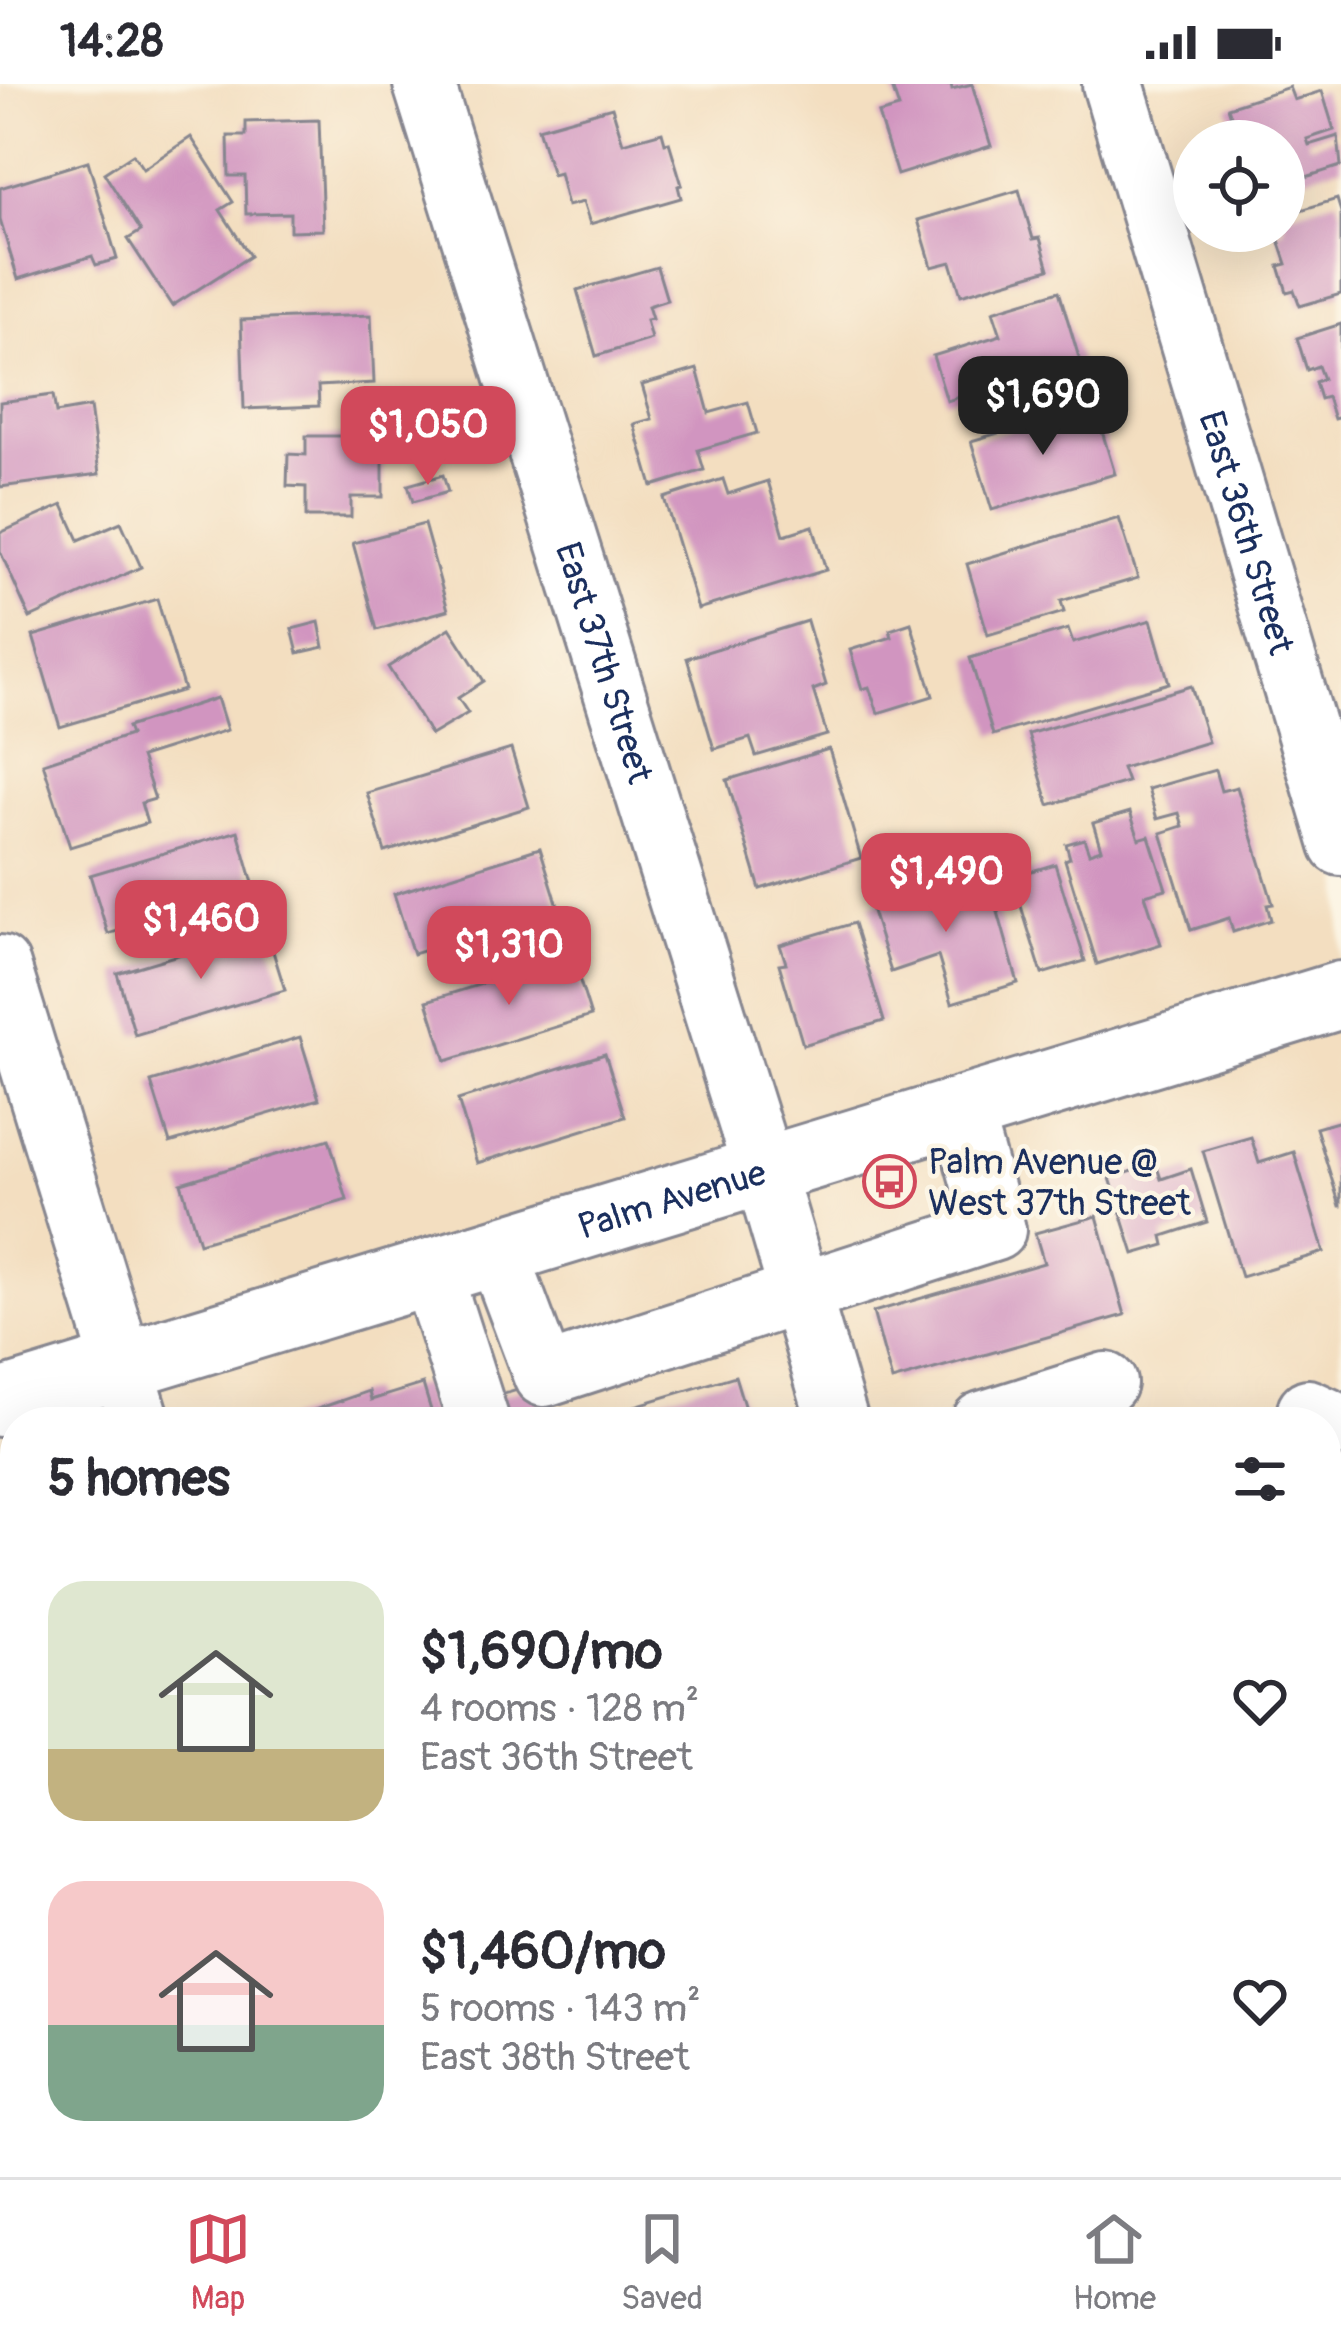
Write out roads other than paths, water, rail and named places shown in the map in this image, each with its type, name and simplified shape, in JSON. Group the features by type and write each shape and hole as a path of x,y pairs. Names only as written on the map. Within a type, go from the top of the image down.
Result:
{"main road":[{"name":"Palm Avenue","path":"0,1403 131,1394 431,1272 1341,995"}],"street":[{"name":"East 37th Street","path":"424,84 834,1407"},
{"name":"East 36th Street","path":"1113,84 1341,845"},
{"path":"0,966 131,1394"},
{"path":"497,1251 544,1376 995,1230 961,1110"},
{"path":"431,1272 474,1407"},
{"path":"1030,1407 1106,1383"}],"place":[{"name":"Palm Avenue @ West 37th Street","path":"889,1182"}]}
